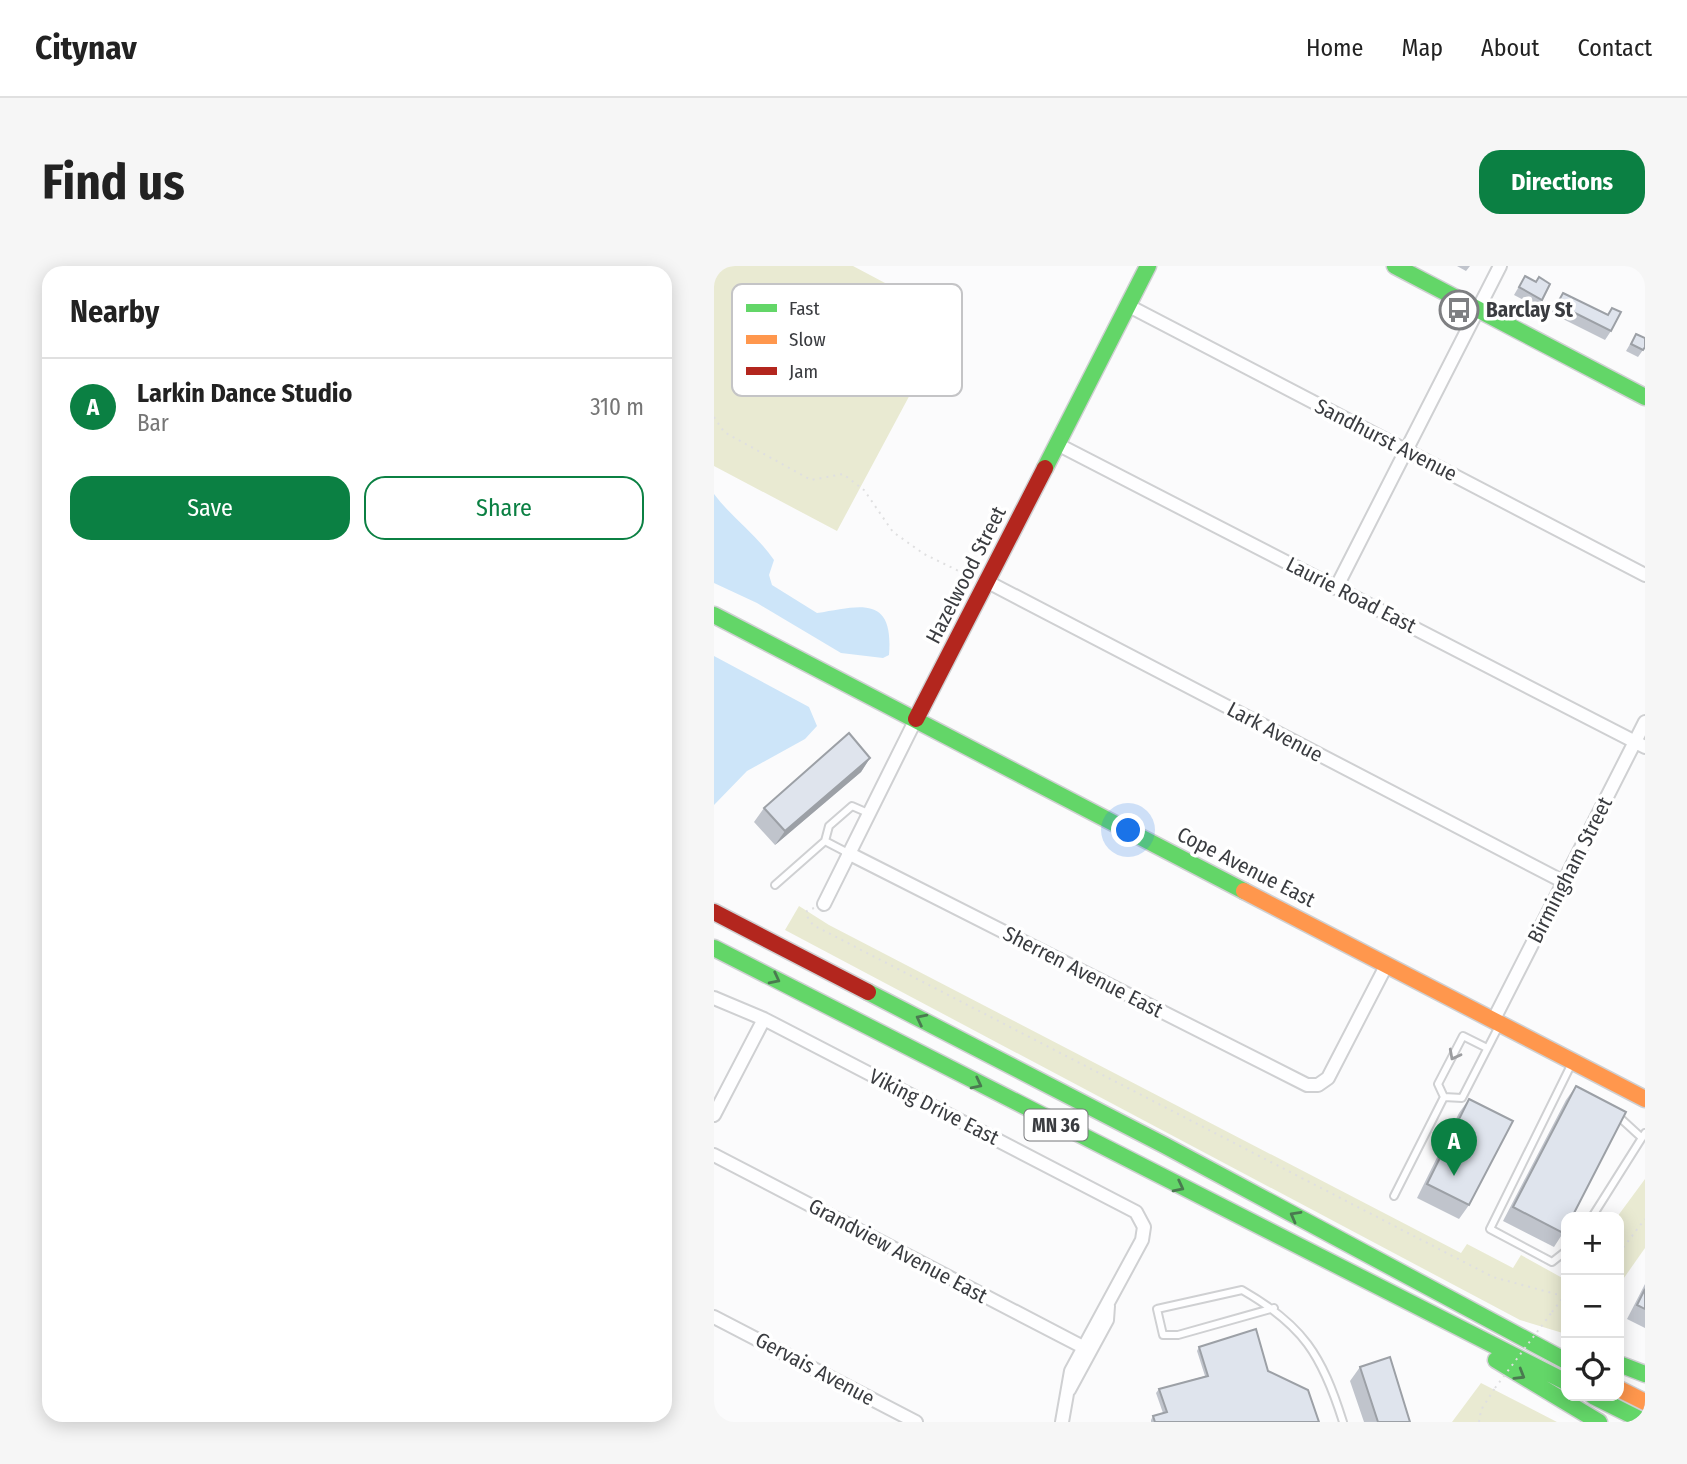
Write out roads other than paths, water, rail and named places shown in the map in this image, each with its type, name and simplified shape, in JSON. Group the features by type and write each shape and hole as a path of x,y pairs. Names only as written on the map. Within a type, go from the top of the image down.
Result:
{"main road":[{"name":"Hazelwood Street","path":"916,719 982,581 1057,444 1148,266"},
{"path":"1395,266 1645,397"},
{"name":"Cope Avenue East","path":"714,615 1645,1099"},
{"name":"MN 36","path":"714,912 1164,1145 1561,1359"},
{"name":"MN 36","path":"714,948 1561,1380"},
{"path":"1355,1249 1561,1343"},
{"path":"1400,1299 1445,1330 1599,1422"},
{"path":"1624,1366 1645,1374"},
{"path":"1624,1391 1645,1402"},
{"path":"1604,1401 1645,1422"}],"street":[{"path":"1336,587 1500,266"},
{"name":"Sandhurst Avenue","path":"1128,305 1645,575"},
{"name":"Laurie Road East","path":"1057,444 1640,744"},
{"name":"Lark Avenue","path":"982,581 1564,882"},
{"name":"Hazelwood Street","path":"824,904 916,719"},
{"name":"Birmingham Street","path":"1498,1021 1564,882 1640,744 1645,722"},
{"name":"Sherren Avenue East","path":"848,853 1307,1085 1318,1085 1328,1078 1387,964"},
{"name":"Viking Drive East","path":"714,998 764,1019 1136,1212 1144,1227 1142,1240 1108,1306"},
{"path":"714,1115 764,1019"},
{"name":"Grandview Avenue East","path":"714,1155 1083,1347"},
{"path":"1062,1422 1071,1371 1108,1306"},
{"path":"1068,1393 1107,1320 1108,1306"},
{"name":"Gervais Avenue","path":"714,1317 916,1422"}],"lane":[{"path":"775,885 825,841 829,826 852,806 868,813"},
{"path":"825,841 848,853"},
{"path":"1444,1097 1462,1098 1498,1021"},
{"path":"1444,1097 1438,1084 1463,1036 1487,1048"},
{"path":"1561,1255 1552,1262 1490,1229 1573,1061"},
{"path":"1560,1087 1572,1093"},
{"path":"1394,1196 1444,1097"},
{"path":"1595,1212 1644,1135 1607,1111"},
{"path":"1274,1308 1178,1335 1163,1335 1157,1316 1157,1309 1242,1290 1274,1308 1295,1326 1328,1375 1343,1422"}],"water":[{"path":"714,494 774,560 769,575 772,585 817,613 860,607 871,608 880,613 886,622 889,635 889,655 883,658 841,653 757,603 714,583"},
{"path":"714,656 809,707 817,726 805,739 747,771 714,805"}],"place":[{"name":"Barclay St","path":"1459,310"},
{"name":"Larkin Dance Studio","path":"1454,1176"}]}
